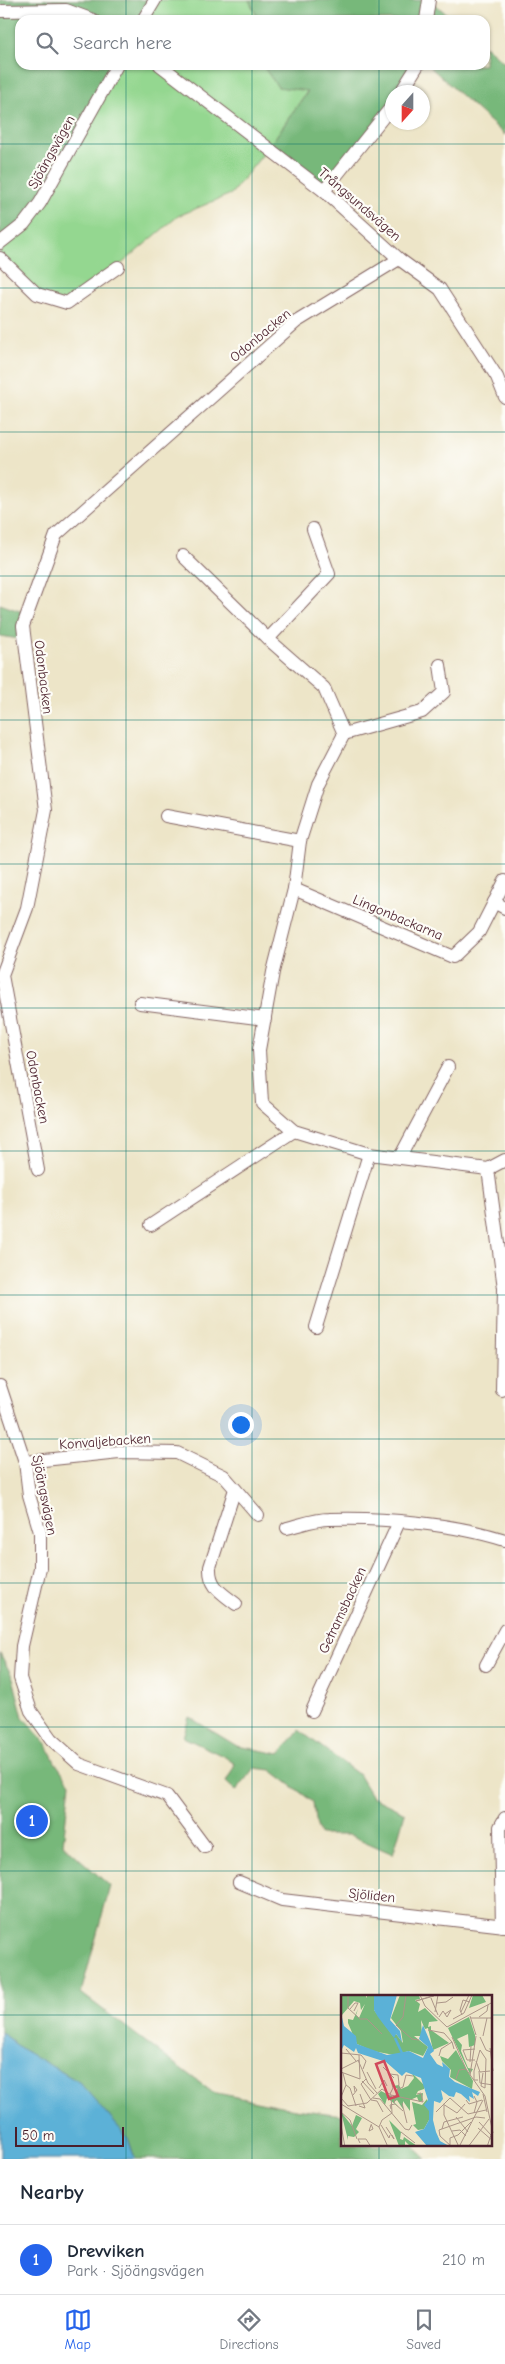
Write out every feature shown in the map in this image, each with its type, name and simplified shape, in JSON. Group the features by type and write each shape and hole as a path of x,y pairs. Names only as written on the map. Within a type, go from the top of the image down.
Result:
{"street":[{"path":"146,15 155,0"},
{"path":"427,15 429,0"},
{"path":"0,11 66,10 80,15"},
{"name":"Sjöängsvägen","path":"0,243 24,224 40,203 114,70"},
{"name":"Trångsundsvägen","path":"167,70 324,191 400,259 440,290 497,376 505,397"},
{"path":"405,85 415,70"},
{"path":"324,191 385,115"},
{"path":"0,258 37,294 67,303 118,267"},
{"name":"Odonbacken","path":"38,1170 2,975 27,908 46,810 23,626 56,535 296,322 400,259"},
{"path":"268,639 329,574 313,528"},
{"path":"183,556 268,639 324,688 344,734"},
{"path":"440,665 444,692 422,712 344,734 318,784 300,841 294,889 272,972 259,1050 262,1103 294,1131 369,1154 488,1169 505,1160"},
{"path":"166,816 300,841"},
{"name":"Lingonbackarna","path":"294,889 453,957 479,932 499,905 505,881"},
{"path":"140,1003 265,1019"},
{"path":"400,1158 448,1067"},
{"path":"151,1225 294,1131"},
{"path":"316,1327 369,1154"},
{"path":"488,1169 504,1288 502,1390"},
{"name":"Sjöängsvägen","path":"0,1386 25,1462 29,1495 40,1532 40,1568 22,1646 20,1678 31,1711 51,1739 78,1764 167,1796 205,1846"},
{"name":"Konvaljebacken","path":"25,1462 119,1452 177,1453 224,1476 258,1515"},
{"path":"235,1489 209,1575 217,1590 236,1604"},
{"path":"287,1528 327,1519 399,1522 481,1532 505,1540"},
{"name":"Getramsbacken","path":"312,1711 399,1522"},
{"path":"486,1665 505,1630"},
{"path":"504,1926 500,1827 505,1818"},
{"name":"Sjöliden","path":"239,1882 282,1900 504,1926"}],"green space":[{"path":"0,0 153,0 145,15 15,15 15,70 114,70 40,203 0,243"},
{"path":"155,0 249,0 256,15 146,15"},
{"path":"249,0 430,0 448,15 256,15"},
{"path":"490,50 505,63 505,135 434,70 490,70"},
{"path":"114,70 266,70 278,87 308,90 268,148 231,194 178,216 118,267 67,303 37,294 0,258 0,243"},
{"path":"266,70 415,70 405,85 385,85 385,115 324,191 268,148 308,91 278,87"},
{"path":"0,604 28,614 25,640 0,636"},
{"path":"0,1653 13,1678 23,1717 47,1745 55,1762 70,1783 63,1844 110,1886 81,1993 212,2092 295,2109 341,2115 341,2146 413,2146 427,2159 135,2159 128,2138 0,2032"},
{"path":"189,1717 237,1746 280,1754 299,1730 358,1774 372,1797 405,1813 393,1854 350,1835 320,1835 315,1820 313,1802 271,1770 254,1768 236,1791 226,1782 235,1764 225,1757 183,1737"}],"water":[{"path":"0,2032 22,2049 79,2082 128,2138 135,2159 0,2159"}],"place":[{"name":"Drevviken","path":"32,1821"}]}
